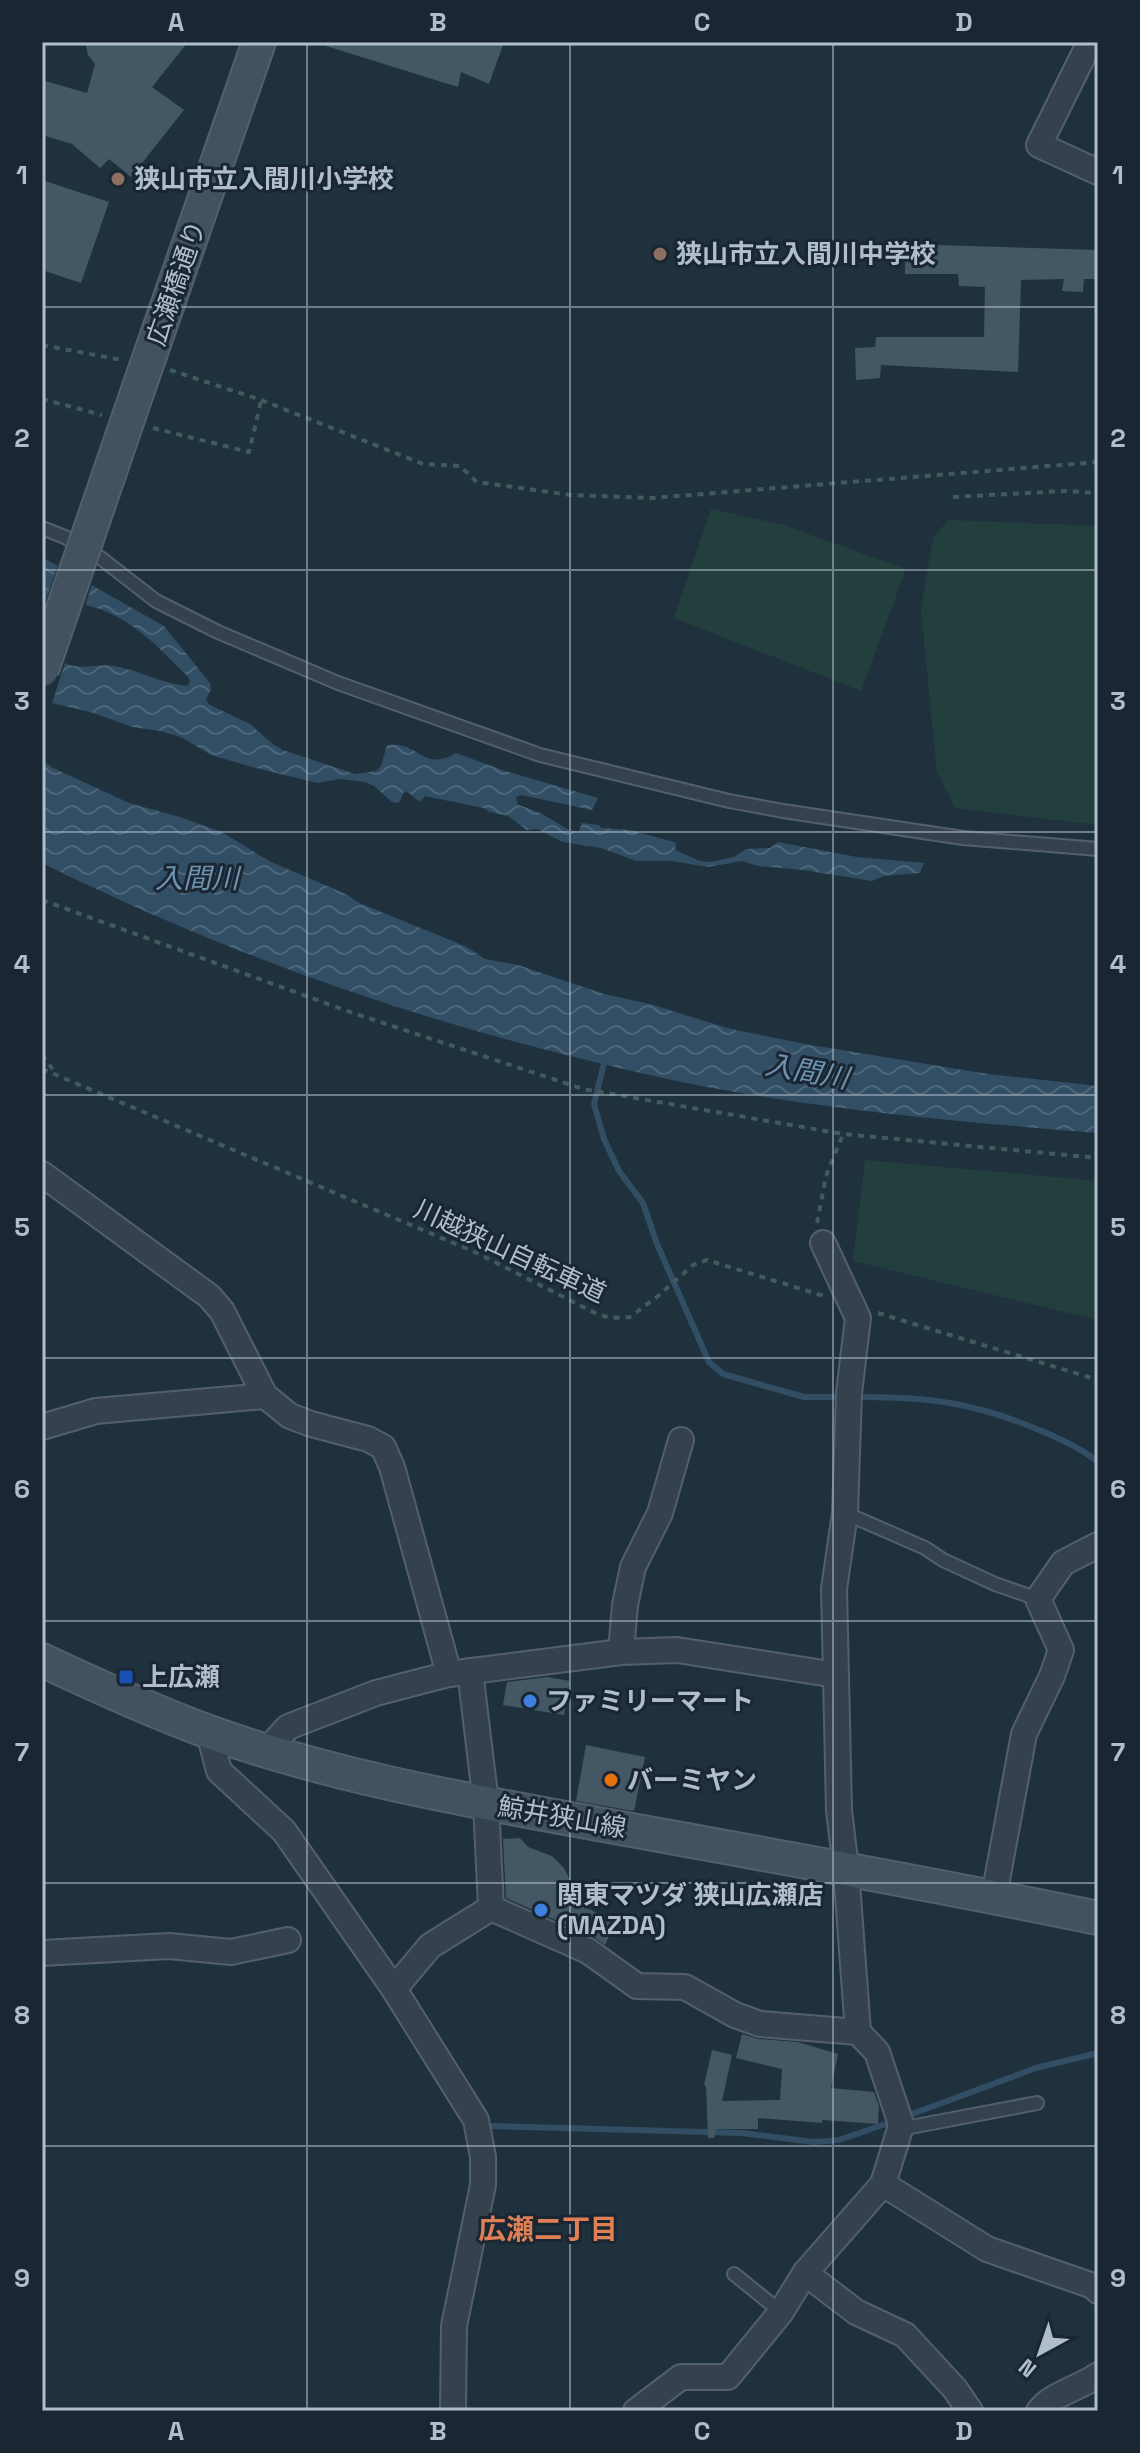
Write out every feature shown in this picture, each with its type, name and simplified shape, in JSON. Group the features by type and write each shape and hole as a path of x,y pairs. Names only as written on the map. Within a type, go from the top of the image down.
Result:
{"main road":[{"name":"広瀬橋通り","path":"42,670 259,42"},
{"name":"鯨井狭山線","path":"42,1660 209,1732 341,1771 486,1803 994,1896 1098,1918"}],"street":[{"path":"1090,42 1039,145 1098,172"},
{"path":"42,1174 209,1296 222,1311 265,1396 290,1416 368,1439 383,1447 460,1672 486,1803 491,1908"},
{"path":"636,2411 681,2377 728,2377 781,2312 805,2273 883,2184 900,2125 877,2052 858,2032 839,1810 834,1589 845,1513 849,1398 858,1318 823,1243"},
{"path":"42,1427 96,1411 265,1396"},
{"path":"621,1652 625,1605 633,1567 660,1513 681,1440"},
{"path":"994,1896 1024,1734 1061,1650 1038,1599 1063,1563 1098,1545"},
{"path":"267,1750 288,1727 376,1693 460,1672 621,1652 677,1650 836,1675"},
{"path":"209,1732 219,1771 284,1831 394,1989 476,2120 483,2157 483,2185 454,2326 453,2411"},
{"path":"394,1989 430,1946 491,1908"},
{"path":"491,1908 588,1951 637,1986 685,1987 735,2015 760,2024 858,2032"},
{"path":"42,1953 169,1946 231,1952 288,1940"},
{"path":"883,2184 987,2249 1093,2286 1098,2291"},
{"path":"805,2273 856,2312 905,2335 955,2389 970,2411"},
{"path":"1039,2411 1045,2403 1098,2375"}],"lane":[{"path":"42,528 65,537 102,559 156,601 218,632 338,683 540,755 729,801 796,813 963,838 1098,849"},
{"path":"845,1513 925,1548 943,1560 995,1584 1038,1599"},
{"path":"900,2125 1037,2103"},
{"path":"734,2274 781,2312"}],"path":[{"path":"42,345 144,375 261,400 423,464 460,466 477,482 571,495 653,498 1098,462"},
{"path":"252,439 261,400"},
{"path":"953,497 1065,491 1098,493"},
{"path":"42,900 365,1017 583,1089 843,1134 1098,1158"},
{"path":"42,1055 57,1075"},
{"name":"川越狭山自転車道","path":"42,1069 477,1253 597,1314 611,1318 630,1317 693,1265 707,1260 1098,1380"},
{"path":"823,1243 816,1220 826,1176 843,1134"}],"green space":[{"path":"711,509 783,525 906,569 861,691 674,618"},
{"path":"948,520 1098,526 1098,825 955,808 937,772 921,610 933,538"},
{"path":"865,1160 1098,1181 1098,1320 853,1261"}],"water":[{"path":"42,557 164,626 210,683 206,700 210,705 250,724 283,750 355,774 376,771 381,766 387,745 406,747 436,759 456,753 598,798 592,810 521,795 516,797 518,805 567,829 579,831 582,823 630,830 674,842 675,850 700,861 734,857 746,849 770,848 778,842 857,857 924,863 920,873 884,876 872,881 758,866 742,861 708,867 672,861 636,861 601,848 563,842 537,829 527,830 508,816 483,808 425,796 420,802 406,791 398,803 392,802 365,782 340,779 317,783 252,767 211,755 181,737 133,727 52,703 65,663 114,666 178,685 187,686 190,682 155,644 116,616 86,605 42,602"},
{"name":"入間川","path":"42,759 51,767 129,803 222,832 269,861 348,895 357,902 467,947 485,959 518,965 604,994 650,1004 731,1029 988,1074 1098,1086 1098,1133 864,1111 700,1086 535,1047 346,990 162,919 42,863"}],"pier":[{"path":"59,562 93,581 84,609 44,606"}],"building":[{"path":"85,42 188,42 152,87 184,110 131,177 109,159 100,168 72,144 42,135 42,80 87,93 95,64 88,55"},
{"path":"327,42 504,42 489,84 461,72 458,87 326,46"},
{"path":"42,180 109,202 81,283 42,270"},
{"path":"905,244 1098,250 1098,279 1084,279 1083,292 1062,291 1064,279 1021,280 1018,372 881,365 880,378 856,380 855,348 875,347 876,337 984,337 985,287 959,286 958,274 905,274"},
{"path":"547,1677 570,1681 564,1715 503,1705 507,1682"},
{"path":"586,1745 645,1757 634,1811 576,1801"},
{"path":"520,1838 528,1847 552,1856 564,1868 570,1880 572,1901 616,1922 605,1945 594,1937 506,1898 503,1839"},
{"path":"742,2034 758,2039 798,2042 838,2054 831,2088 874,2092 879,2106 878,2124 758,2118 758,2129 716,2129 714,2138 708,2138 704,2085 712,2050 732,2055 722,2101 780,2100 782,2069 736,2058"}],"waterway":[{"path":"605,1059 594,1104 604,1139 619,1171 643,1203 657,1244 709,1362 723,1374 804,1397 844,1397"},
{"path":"855,1397 929,1400 974,1408 1051,1435 1098,1462"},
{"path":"904,2117 1036,2068 1098,2053"},
{"path":"490,2126 742,2133 814,2142 839,2140 894,2121"}],"place":[{"name":"狭山市立入間川小学校","path":"118,179"},
{"name":"狭山市立入間川中学校","path":"660,254"},
{"name":"上広瀬","path":"126,1677"},
{"name":"ファミリーマート","path":"530,1701"},
{"name":"バーミヤン","path":"611,1780"},
{"name":"関東マツダ 狭山広瀬店 (MAZDA)","path":"541,1910"}],"district":[{"name":"広瀬二丁目","path":"548,2229"}]}
